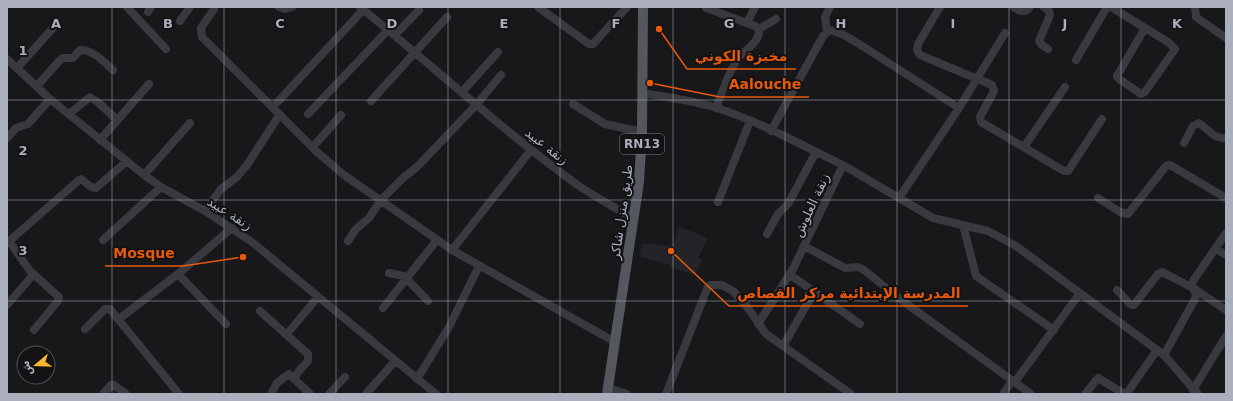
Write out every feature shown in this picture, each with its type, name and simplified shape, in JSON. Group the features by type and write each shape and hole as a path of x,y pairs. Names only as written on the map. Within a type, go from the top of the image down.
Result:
{"main road":[{"name":"طريق منزل شاكر","path":"607,391 639,182 642,132 642,7"}],"street":[{"path":"127,7 166,49"},
{"path":"180,21 190,7"},
{"path":"279,7 286,9 292,7"},
{"path":"538,7 589,44 592,44 627,7"},
{"path":"747,23 754,7"},
{"path":"771,131 827,30 825,17 830,7"},
{"path":"940,7 918,44 918,53 992,85 994,89 980,117 980,121 1064,171 1068,171 1102,119"},
{"path":"1013,7 1026,11 1030,7"},
{"path":"1044,7 1049,11 1050,15 1040,41 1042,45 1048,49"},
{"path":"1076,60 1107,7"},
{"path":"1111,7 1145,28 1174,46 1175,49 1145,92 1141,94 1119,79 1117,74 1145,28"},
{"path":"1195,7 1196,16 1226,38"},
{"path":"214,8 201,28 202,37 337,170 452,250 615,342"},
{"path":"273,107 361,8"},
{"name":"زنقة عبيد","path":"361,8 392,32 531,150 580,186 634,219"},
{"path":"706,8 759,29"},
{"path":"308,114 392,32 419,10"},
{"path":"371,101 447,17"},
{"path":"716,108 738,57 751,48 759,29 776,19"},
{"path":"17,68 52,28"},
{"path":"827,30 832,30 844,35 959,108"},
{"path":"899,198 959,108 1005,32"},
{"path":"37,86 59,61 63,58 73,58 80,50 84,50 98,57 113,70"},
{"path":"462,92 498,52"},
{"name":"زنقة عبيد","path":"7,59 50,98 144,175 161,187 205,211 252,242 417,379 431,393"},
{"path":"348,241 356,229 369,218 381,200 404,177 417,167 477,104 501,75"},
{"path":"100,140 150,84"},
{"path":"1024,147 1065,87"},
{"name":"زنقة العلوش","path":"642,93 688,100 716,108 750,121 843,165 804,246 845,268 858,268 864,270 900,299 1031,394"},
{"path":"69,114 90,97 99,103 117,120"},
{"path":"7,138 16,128 30,122 50,98"},
{"path":"573,104 605,124 642,132"},
{"path":"205,211 220,189 237,177 247,165 280,114"},
{"path":"312,147 341,115"},
{"path":"718,202 750,121"},
{"path":"144,175 190,123"},
{"path":"1184,143 1193,126 1199,123 1215,136 1226,139"},
{"path":"452,250 531,150"},
{"path":"767,234 778,214 788,204 816,152"},
{"path":"34,330 58,301 59,297 33,275 8,242 79,180 81,179 91,187 96,188 127,161"},
{"path":"843,165 937,220 963,225 998,235 1160,352 1196,392 1226,336"},
{"path":"1098,198 1120,212 1128,214 1166,166 1170,165 1226,198"},
{"path":"103,240 161,187"},
{"path":"963,225 976,276 1054,330"},
{"path":"119,319 178,274 232,228"},
{"path":"1085,394 1098,378 1123,393 1127,393 1160,352 1194,299 1196,293 1192,284 1194,279 1226,233"},
{"path":"384,308 437,240"},
{"path":"758,324 789,274 804,246"},
{"path":"1216,249 1226,255"},
{"path":"417,379 448,327 479,266"},
{"path":"1117,290 1127,301 1134,305 1161,272 1193,288 1226,310"},
{"path":"389,273 407,278 428,301"},
{"path":"178,274 226,324"},
{"path":"789,274 860,324"},
{"path":"7,305 33,275"},
{"path":"666,394 710,285 722,285 733,291 748,308 766,334 851,394"},
{"path":"783,346 814,292"},
{"path":"1003,394 1054,330 1080,293"},
{"path":"287,334 318,297"},
{"path":"85,328 106,308 110,309 179,394"},
{"path":"260,311 308,354 308,361 298,372 295,379"},
{"path":"366,394 395,361"},
{"path":"271,394 277,383 286,375 290,374 310,394"},
{"path":"329,394 345,377"},
{"path":"103,394 111,385 114,385 126,394"},
{"path":"607,391 627,394"}],"shaded area":[{"path":"678,226 708,238 698,258 702,260 695,275 671,267 671,265 640,257 642,243 670,246 676,238"}],"place":[{"name":"مخبزة الكوني","path":"659,29"},
{"name":"Aalouche","path":"650,83"},
{"name":"المدرسة الإبتدائية مركز القصاص","path":"671,251"},
{"name":"Mosque","path":"243,257"}]}
